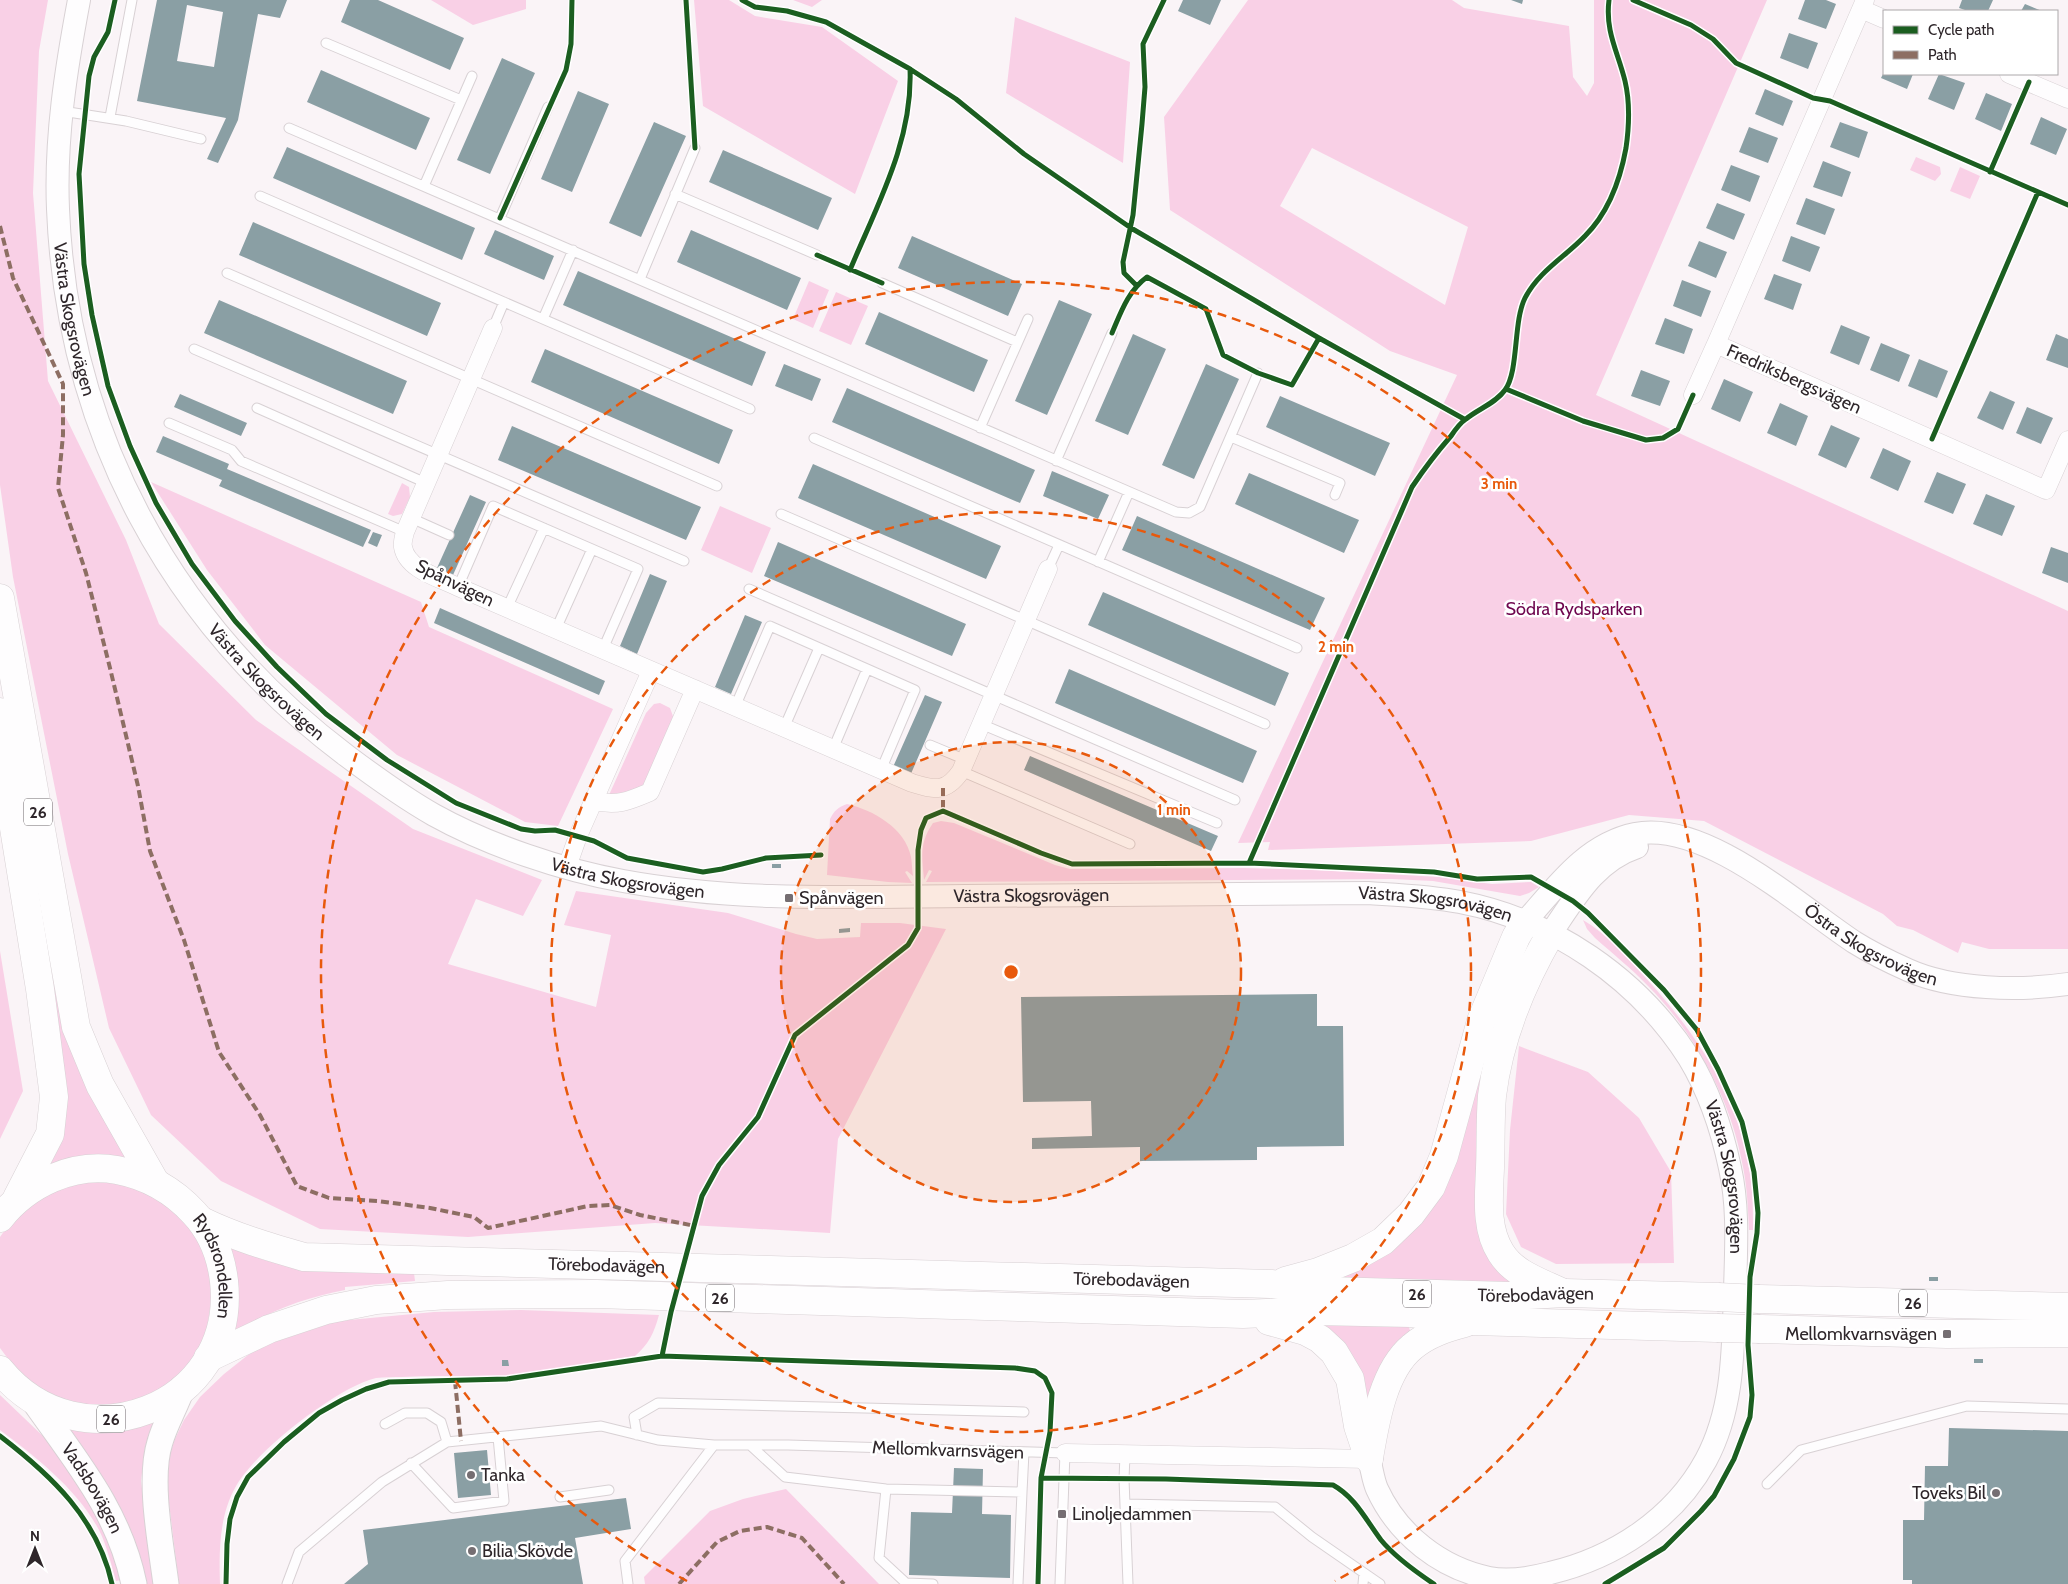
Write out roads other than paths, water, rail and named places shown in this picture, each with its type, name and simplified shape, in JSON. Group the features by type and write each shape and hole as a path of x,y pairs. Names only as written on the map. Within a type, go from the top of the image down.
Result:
{"highway":[{"name":"26","path":"0,598 76,1027 100,1085 155,1182"},
{"name":"26","path":"0,712 13,822 40,990 54,1097 50,1134 7,1210"},
{"path":"1270,1284 1318,1272 1353,1258 1382,1241 1411,1214 1431,1187 1444,1156 1481,1022 1516,937 1525,922"},
{"path":"1551,933 1519,997 1508,1024 1496,1068 1492,1098 1488,1206 1490,1231 1502,1254 1516,1270 1565,1293"},
{"name":"Rydsrondellen","path":"0,1370 14,1386 34,1402 48,1409 79,1418 111,1419 126,1417 149,1410 170,1398 182,1388 192,1379 208,1358 221,1325 225,1289 218,1253 202,1221 181,1199 155,1182 135,1174 93,1169 72,1172 51,1179 32,1189 7,1210"},
{"name":"Törebodavägen","path":"202,1221 225,1232 261,1245 304,1257 1270,1284 1337,1291 1509,1296 1565,1293 2068,1307"},
{"name":"Törebodavägen","path":"208,1358 269,1330 326,1310 376,1300 448,1295 596,1294 1243,1314 1316,1311 1411,1313 1472,1321 1760,1330 1947,1334 2068,1333"},
{"path":"1243,1314 1305,1331 1320,1339 1334,1352 1350,1379 1358,1426 1369,1459"},
{"path":"1369,1459 1383,1397 1399,1361 1411,1347 1426,1337 1446,1328 1472,1321"}],"main road":[{"path":"166,1584 158,1526 155,1467 160,1442 182,1388"},
{"name":"Vadsbovägen","path":"34,1402 98,1490 119,1533 134,1584"}],"street":[{"name":"Västra Skogsrovägen","path":"79,0 62,111 58,152 58,208 69,308 80,364 96,417 115,466 142,521 172,572 206,621 250,671 312,730 368,772 434,815 495,843 567,867 617,880 667,889 727,895 789,898 1358,893 1422,896 1479,906 1551,933 1593,958 1651,1008 1690,1060 1710,1101 1722,1134 1731,1171 1736,1220 1731,1373 1724,1410 1706,1460 1670,1508 1628,1542 1596,1559 1557,1575 1492,1579 1452,1567 1422,1548 1396,1521 1377,1488 1369,1459"},
{"name":"Fredriksbergsvägen","path":"1883,18 1863,4 1716,344 2046,490 2068,440"},
{"path":"2011,75 2068,99"},
{"path":"408,525 493,328"},
{"path":"1693,395 1716,344"},
{"name":"Spånvägen","path":"408,525 403,547 408,560 420,569 695,690 881,770 929,788 943,788 953,783 963,766 1048,569"},
{"path":"567,867 651,671"},
{"path":"594,801 608,804 626,803 650,792 695,690"},
{"name":"Östra Skogsrovägen","path":"1525,922 1570,871 1599,848 1634,834 1650,832 1694,841 1718,850 1746,867 1856,943 1909,971 1946,981 1978,986 2018,988 2068,984"},
{"name":"Östra Skogsrovägen","path":"1551,933 1594,872 1612,858 1654,842 1694,841"},
{"name":"Mellomkvarnsvägen","path":"1065,1453 1369,1459"}],"lane":[{"path":"110,117 132,0"},
{"path":"326,43 461,100"},
{"path":"424,186 472,76"},
{"path":"500,218 548,108"},
{"path":"62,111 110,117 201,139"},
{"path":"289,128 1176,512 1189,513 1200,507 1258,373"},
{"path":"640,279 695,148"},
{"path":"675,194 817,255"},
{"path":"260,196 750,409"},
{"path":"543,319 573,250"},
{"path":"227,273 717,486"},
{"path":"882,283 1017,342"},
{"path":"493,328 504,302"},
{"path":"980,428 1028,319"},
{"path":"1056,461 1112,333"},
{"path":"194,348 684,561"},
{"path":"257,408 426,483"},
{"path":"169,423 232,450 241,461 408,525 449,535"},
{"path":"1231,437 1340,483 1335,496"},
{"path":"814,438 1297,648"},
{"path":"1098,562 1129,492"},
{"path":"458,587 493,506 544,528 638,569 603,650"},
{"path":"781,514 1266,724"},
{"path":"507,608 544,528"},
{"path":"1048,569 1058,545"},
{"path":"556,629 592,549"},
{"path":"749,589 1235,800"},
{"path":"735,707 770,626 915,690 881,770"},
{"path":"784,728 819,648"},
{"path":"833,749 867,669"},
{"path":"982,724 1217,823"},
{"path":"930,745 963,766 1130,844"},
{"path":"637,1435 634,1417 658,1403 1024,1412"},
{"path":"1767,1484 1801,1450 1967,1406 2068,1409"},
{"path":"287,1584 299,1552 382,1482 447,1442 441,1422 427,1413 404,1413 385,1424"},
{"name":"Mellomkvarnsvägen","path":"447,1442 601,1426 677,1442 714,1445 1065,1453"},
{"path":"411,1463 453,1508 504,1501 498,1437"},
{"path":"628,1584 625,1561 714,1445"},
{"path":"750,1445 785,1477 886,1489 1022,1492"},
{"path":"1018,1584 1024,1452"},
{"path":"1060,1584 1065,1453"},
{"path":"1125,1455 1128,1584"},
{"path":"886,1489 879,1558 906,1583 933,1584"},
{"path":"560,1497 609,1490"},
{"path":"1125,1504 1275,1507 1312,1537 1380,1584"},
{"path":"1363,1584 1364,1573"}],"place":[{"name":"Spånvägen","path":"789,898"},
{"name":"Mellomkvarnsvägen","path":"1947,1334"},
{"name":"Tanka","path":"471,1475"},
{"name":"Toveks Bil","path":"1996,1493"},
{"name":"Linoljedammen","path":"1062,1514"},
{"name":"Bilia Skövde","path":"472,1551"}],"park label":[{"name":"Södra Rydsparken","path":"1574,609"}]}
